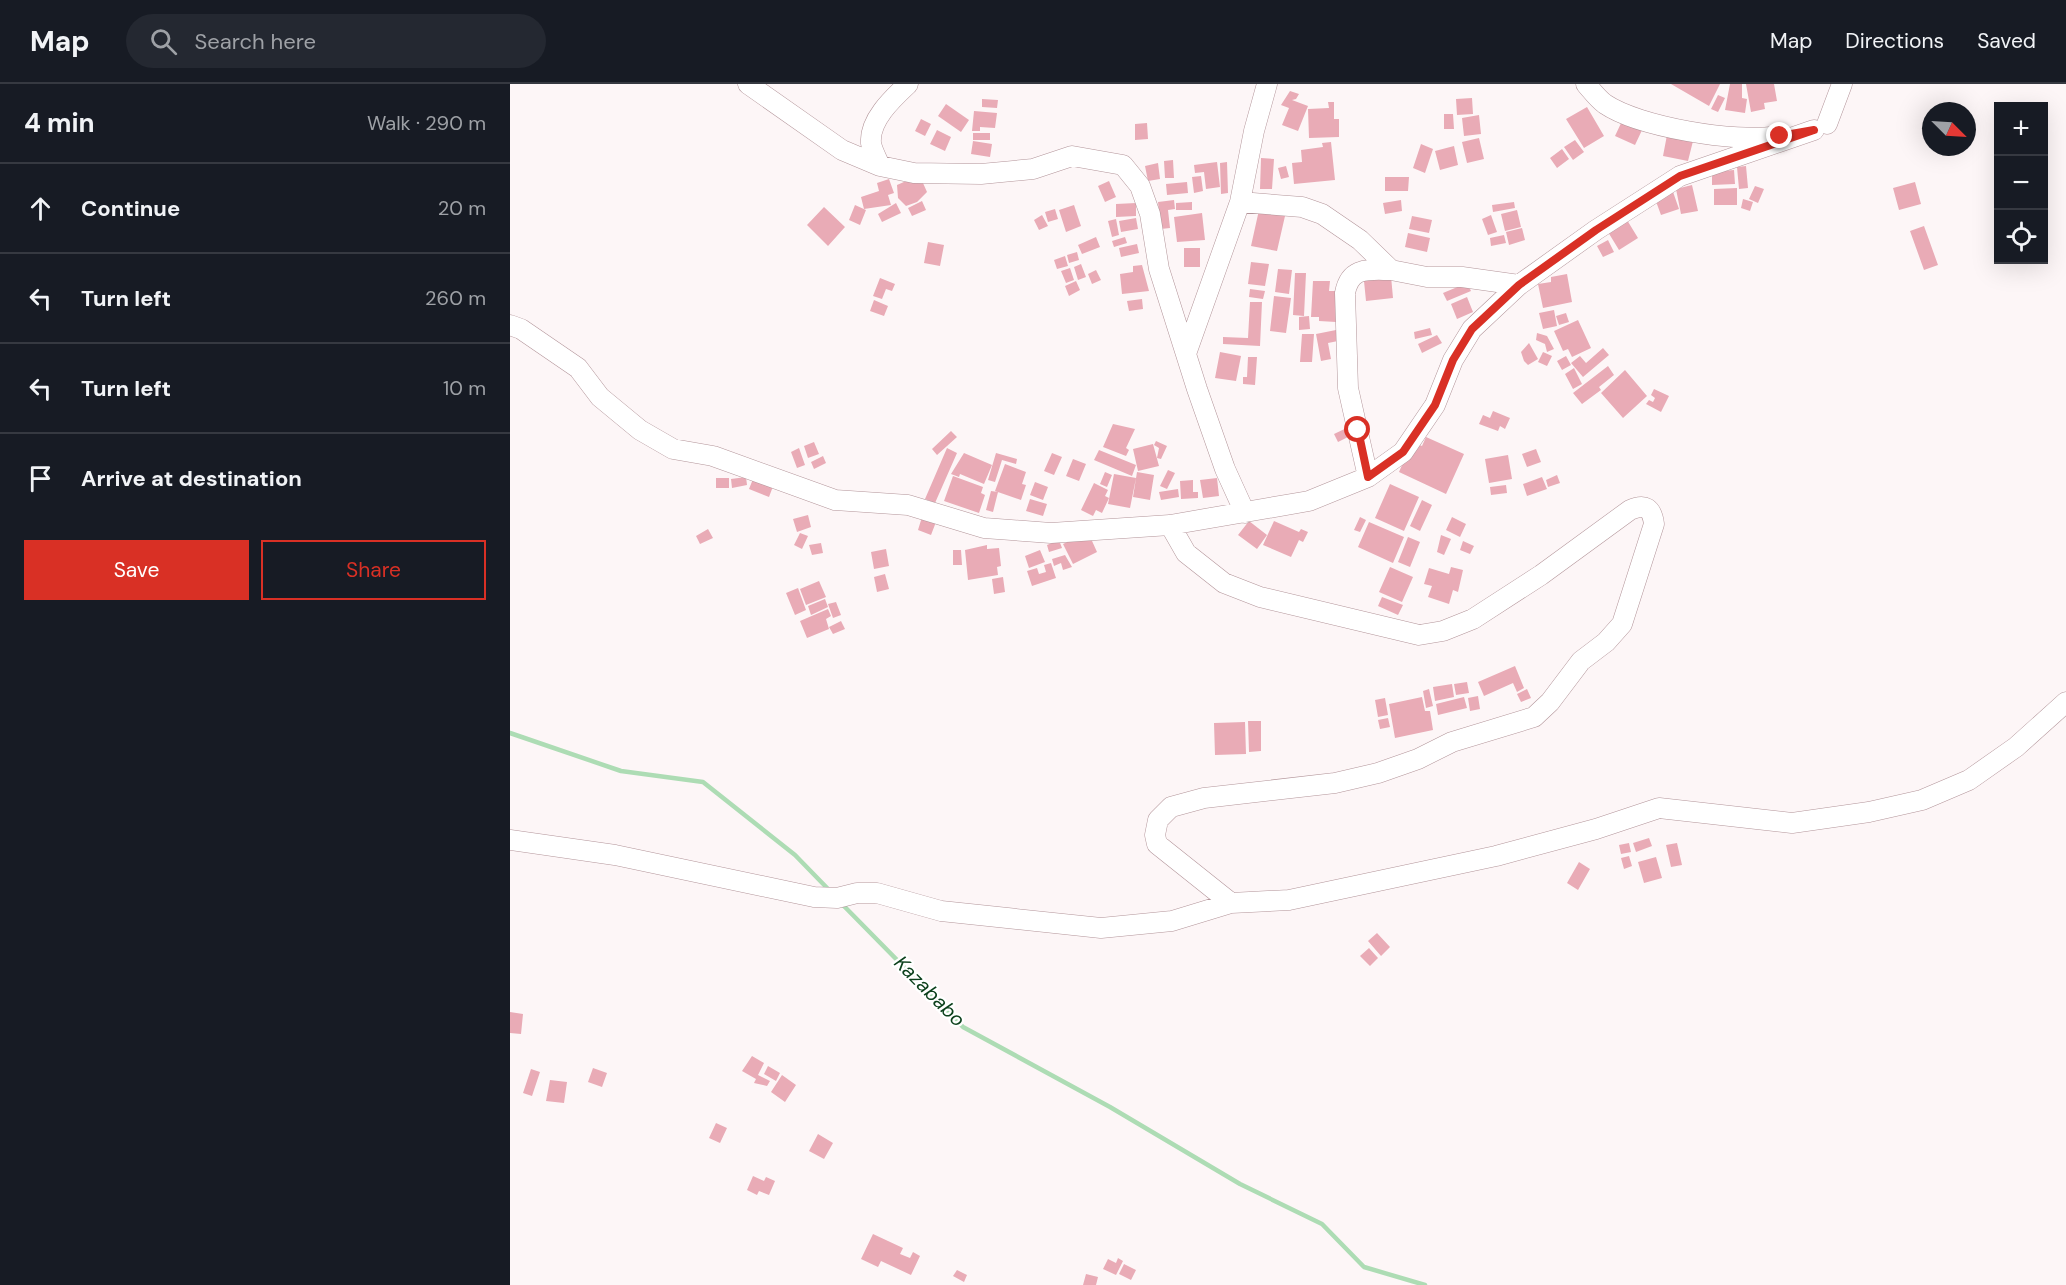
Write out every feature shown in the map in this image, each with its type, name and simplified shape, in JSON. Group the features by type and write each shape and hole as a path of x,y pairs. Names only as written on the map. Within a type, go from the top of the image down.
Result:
{"street":[{"path":"748,84 842,150 880,166 914,173 981,174 1033,169 1072,156 1123,165 1140,186 1150,214 1159,269 1225,469 1245,513"},
{"path":"880,166 871,143 875,125 884,109 908,84"},
{"path":"1186,351 1240,202 1254,131 1267,84"},
{"path":"510,325 521,329 578,368 600,398 640,430 673,449 713,456 836,500 908,505 984,528 1051,533 1170,525 1309,501 1368,477 1403,452 1435,405 1453,360 1472,329 1519,285 1596,230 1680,176 1814,130 1764,139 1693,132 1624,115 1604,103 1586,84"},
{"path":"1827,124 1842,84"},
{"path":"1240,202 1302,207 1322,214 1360,240 1391,270"},
{"path":"1368,477 1348,388 1345,293 1347,281 1353,275 1371,270 1391,270 1427,277 1462,277 1519,285"},
{"path":"1170,525 1185,554 1224,583 1260,597 1419,635 1443,631 1473,619 1541,575 1630,510 1638,506 1646,507 1653,515 1654,524 1622,624 1606,642 1581,661 1550,702 1534,717 1452,742 1418,759 1378,773 1335,783 1204,798 1171,807 1164,812 1158,820 1155,835 1157,844 1231,903"},
{"path":"510,840 615,855 781,892 837,898 858,893 877,893 940,911 1041,924 1101,928 1129,927 1172,921 1231,903 1289,900 1496,856 1596,829 1659,808 1792,823 1869,812 1922,800 1969,780 2016,747 2066,702"}],"building":[{"path":"1671,84 1720,84 1709,106"},
{"path":"1730,84 1742,84 1742,98 1747,99 1745,113 1725,110"},
{"path":"1746,84 1774,84 1777,101 1764,103 1765,109 1751,112"},
{"path":"1290,91 1299,94 1296,99 1292,100 1308,106 1298,131 1282,125 1289,108 1281,105"},
{"path":"1718,95 1725,98 1718,112 1711,109"},
{"path":"1472,98 1473,114 1457,115 1456,99"},
{"path":"982,99 998,100 997,108 982,107"},
{"path":"1328,102 1334,102 1334,119 1339,119 1339,137 1309,138 1308,109 1329,108"},
{"path":"946,104 969,120 961,132 938,116"},
{"path":"1587,107 1604,136 1584,148 1566,119"},
{"path":"974,111 997,113 995,128 980,127 980,131 972,131"},
{"path":"1444,114 1453,114 1454,129 1444,129"},
{"path":"1479,115 1481,134 1464,136 1462,118"},
{"path":"921,119 931,124 925,136 915,131"},
{"path":"1623,119 1643,128 1635,145 1615,136"},
{"path":"1147,123 1148,139 1135,140 1135,124"},
{"path":"937,130 951,137 945,151 930,144"},
{"path":"973,133 990,133 990,140 973,140"},
{"path":"1667,135 1693,141 1688,161 1663,156"},
{"path":"1479,138 1484,159 1467,163 1462,142"},
{"path":"1575,140 1584,152 1573,160 1564,147"},
{"path":"973,141 992,144 990,157 971,154"},
{"path":"1331,142 1335,180 1294,184 1292,163 1302,162 1301,150 1323,147 1322,143"},
{"path":"1421,144 1433,149 1425,173 1413,168"},
{"path":"1454,146 1458,165 1440,170 1435,151"},
{"path":"1562,149 1569,159 1557,168 1550,158"},
{"path":"1261,158 1274,159 1272,189 1260,189"},
{"path":"1173,160 1174,178 1165,178 1164,161"},
{"path":"1217,162 1220,187 1206,189 1204,172 1195,173 1194,165"},
{"path":"1227,162 1228,193 1221,194 1220,163"},
{"path":"1158,163 1160,179 1148,181 1145,166"},
{"path":"1286,166 1289,177 1281,179 1278,168"},
{"path":"1746,166 1748,188 1739,189 1737,167"},
{"path":"1734,170 1735,184 1712,185 1712,172"},
{"path":"1201,176 1203,191 1194,193 1192,177"},
{"path":"1385,177 1409,177 1408,191 1385,191"},
{"path":"913,178 923,183 927,192 917,202 906,206 898,198 897,185"},
{"path":"889,179 894,193 888,195 891,205 864,209 861,197 879,191 877,183"},
{"path":"1109,181 1116,197 1105,202 1098,186"},
{"path":"1187,182 1188,193 1167,195 1166,184"},
{"path":"1915,182 1921,204 1899,210 1893,188"},
{"path":"1692,185 1698,211 1681,214 1676,189"},
{"path":"1755,186 1764,189 1758,203 1749,199"},
{"path":"1737,188 1737,205 1714,205 1714,189"},
{"path":"1672,189 1679,209 1661,215 1654,196"},
{"path":"1743,199 1753,202 1750,211 1741,208"},
{"path":"1174,200 1175,209 1168,210 1170,228 1161,229 1158,202"},
{"path":"1401,200 1402,211 1385,214 1383,203"},
{"path":"922,201 926,210 912,216 908,208"},
{"path":"1192,202 1192,210 1176,210 1176,203"},
{"path":"1514,202 1515,208 1493,212 1492,205"},
{"path":"896,203 901,213 882,222 878,214"},
{"path":"1136,203 1136,216 1116,217 1116,204"},
{"path":"855,205 866,210 860,225 849,220"},
{"path":"1074,205 1081,226 1066,232 1059,210"},
{"path":"824,207 845,227 828,246 807,225"},
{"path":"1055,209 1058,219 1048,222 1045,212"},
{"path":"1259,210 1285,216 1277,251 1251,246"},
{"path":"1517,210 1521,227 1505,231 1501,214"},
{"path":"1202,213 1205,240 1177,242 1174,217"},
{"path":"1042,215 1048,226 1039,230 1034,220"},
{"path":"1491,215 1497,232 1488,235 1482,219"},
{"path":"1412,216 1432,220 1429,233 1409,229"},
{"path":"1136,218 1138,229 1121,232 1119,221"},
{"path":"1116,219 1119,235 1112,237 1108,221"},
{"path":"1627,220 1638,238 1619,250 1608,232"},
{"path":"1924,226 1938,265 1924,270 1910,231"},
{"path":"1522,228 1525,240 1509,245 1506,232"},
{"path":"1408,233 1430,238 1427,252 1405,247"},
{"path":"1504,235 1506,243 1491,246 1490,238"},
{"path":"1096,237 1100,247 1082,254 1078,245"},
{"path":"1125,237 1127,243 1114,247 1112,241"},
{"path":"1608,240 1614,252 1603,257 1597,246"},
{"path":"928,242 944,245 940,266 924,263"},
{"path":"1137,244 1139,253 1121,257 1119,248"},
{"path":"1184,248 1200,248 1200,267 1184,267"},
{"path":"1077,252 1079,260 1069,263 1067,255"},
{"path":"1065,256 1068,266 1057,269 1054,260"},
{"path":"1251,262 1269,264 1265,286 1248,284"},
{"path":"1081,264 1086,277 1078,280 1074,267"},
{"path":"1142,265 1149,291 1122,294 1120,274 1133,272 1133,266"},
{"path":"1070,268 1074,280 1066,283 1061,271"},
{"path":"1278,269 1292,270 1289,294 1275,292"},
{"path":"1096,270 1101,280 1092,284 1088,274"},
{"path":"1295,273 1306,273 1304,316 1293,315"},
{"path":"1567,274 1572,302 1543,308 1538,284 1551,282 1551,277"},
{"path":"1391,276 1393,298 1366,301 1364,281"},
{"path":"880,278 895,284 892,291 886,289 882,299 873,296"},
{"path":"1076,281 1080,290 1069,296 1065,286"},
{"path":"1313,281 1330,281 1329,291 1337,291 1336,322 1319,321 1319,317 1311,317"},
{"path":"1467,283 1471,291 1447,301 1443,293"},
{"path":"1250,289 1265,291 1263,299 1249,297"},
{"path":"1274,296 1291,298 1286,333 1270,331"},
{"path":"1467,297 1473,312 1457,319 1451,304"},
{"path":"1142,299 1143,309 1129,311 1127,301"},
{"path":"874,300 888,306 884,316 870,311"},
{"path":"1250,302 1262,302 1260,346 1223,344 1223,337 1248,338"},
{"path":"1554,310 1557,326 1543,329 1539,313"},
{"path":"1566,313 1569,322 1559,325 1556,316"},
{"path":"1309,316 1310,329 1299,330 1299,317"},
{"path":"1578,320 1591,348 1572,357 1568,349 1563,351 1554,331"},
{"path":"1430,328 1432,335 1415,339 1414,332"},
{"path":"1341,329 1343,340 1328,343 1331,359 1321,361 1316,334"},
{"path":"1537,333 1547,336 1554,349 1547,352 1545,344 1536,340"},
{"path":"1302,334 1314,334 1312,362 1300,362"},
{"path":"1437,335 1442,343 1422,353 1418,344"},
{"path":"1529,343 1538,359 1528,365 1521,352"},
{"path":"1603,348 1609,355 1583,377 1571,363 1580,356 1586,363"},
{"path":"1220,352 1241,356 1236,381 1215,378"},
{"path":"1543,352 1552,356 1547,366 1538,362"},
{"path":"1566,356 1571,365 1562,370 1557,361"},
{"path":"1248,357 1257,357 1255,385 1243,384 1243,377 1247,377"},
{"path":"1608,366 1614,375 1599,387 1601,390 1582,404 1573,393"},
{"path":"1574,368 1582,384 1573,389 1565,374"},
{"path":"1625,370 1647,396 1623,418 1601,393"},
{"path":"1654,389 1669,396 1661,412 1646,404 1649,400 1653,402 1655,398 1651,395"},
{"path":"1493,411 1510,418 1505,429 1500,426 1498,431 1479,424 1483,415 1490,418"},
{"path":"1113,424 1135,429 1126,448 1129,450 1126,456 1103,447"},
{"path":"1353,425 1356,433 1338,442 1334,434"},
{"path":"951,431 957,437 937,455 932,449"},
{"path":"1426,437 1464,454 1446,494 1399,472 1412,442 1422,446"},
{"path":"1156,441 1167,446 1161,459 1157,458 1159,448 1154,445"},
{"path":"814,442 819,454 808,458 804,446"},
{"path":"1153,444 1159,466 1138,471 1133,449"},
{"path":"799,448 805,465 797,468 791,452"},
{"path":"947,448 957,453 935,503 925,499"},
{"path":"1536,449 1541,462 1527,467 1522,454"},
{"path":"1099,450 1136,465 1132,476 1094,460"},
{"path":"964,453 992,465 984,484 960,474 959,477 951,474"},
{"path":"996,453 1017,459 1016,464 1002,460 995,482 988,480"},
{"path":"1052,453 1062,457 1054,475 1044,471"},
{"path":"1508,455 1512,479 1489,483 1485,459"},
{"path":"823,456 826,463 814,469 811,462"},
{"path":"1073,459 1086,464 1079,481 1066,476"},
{"path":"1005,464 1026,472 1022,484 1026,485 1021,500 995,491"},
{"path":"1168,470 1175,473 1167,489 1160,486"},
{"path":"1105,472 1112,475 1107,487 1100,484"},
{"path":"1137,472 1154,475 1150,500 1133,497"},
{"path":"755,474 775,481 769,497 749,489"},
{"path":"1114,474 1136,478 1130,508 1108,504"},
{"path":"1557,475 1560,483 1548,487 1546,480"},
{"path":"953,476 983,487 981,493 985,495 979,513 944,501"},
{"path":"746,477 747,485 732,488 731,479"},
{"path":"1542,477 1547,489 1527,496 1523,484"},
{"path":"716,478 729,478 729,488 716,488"},
{"path":"1217,478 1219,496 1203,498 1200,480"},
{"path":"1193,480 1193,492 1198,492 1198,498 1181,499 1180,481"},
{"path":"1035,482 1048,487 1043,500 1030,495"},
{"path":"1094,483 1108,490 1105,496 1109,498 1102,513 1096,510 1093,516 1081,510"},
{"path":"1390,484 1419,497 1404,531 1375,518"},
{"path":"1506,485 1507,493 1491,495 1490,487"},
{"path":"1178,489 1179,497 1161,500 1159,492"},
{"path":"991,491 998,492 993,512 986,510"},
{"path":"1030,499 1047,504 1043,516 1026,511"},
{"path":"1422,500 1432,505 1420,531 1410,526"},
{"path":"808,515 811,527 797,532 793,519"},
{"path":"922,517 936,522 931,535 918,530"},
{"path":"1360,517 1366,520 1360,532 1354,530"},
{"path":"1452,517 1466,524 1460,537 1446,530"},
{"path":"1249,521 1267,535 1257,549 1238,535"},
{"path":"1274,521 1299,532 1301,529 1308,532 1303,542 1299,540 1291,557 1263,545"},
{"path":"1369,522 1404,537 1393,563 1358,547"},
{"path":"708,529 713,538 700,544 696,536"},
{"path":"1088,532 1097,552 1073,564 1063,544"},
{"path":"800,533 808,536 802,549 794,545"},
{"path":"1441,535 1451,539 1444,555 1437,552"},
{"path":"1408,537 1420,542 1410,567 1398,562"},
{"path":"1059,540 1062,548 1049,552 1047,545"},
{"path":"1463,541 1474,546 1470,554 1460,550"},
{"path":"821,543 823,553 812,555 809,545"},
{"path":"987,545 987,549 999,548 1001,566 997,567 998,575 968,580 965,550"},
{"path":"886,549 889,566 874,569 871,552"},
{"path":"953,550 961,550 962,565 953,565"},
{"path":"1040,550 1045,562 1029,568 1025,556"},
{"path":"1065,555 1072,567 1063,570 1061,563 1054,566 1052,559"},
{"path":"1051,563 1056,578 1032,586 1027,571 1037,568 1039,574 1046,572 1044,565"},
{"path":"1390,567 1413,577 1402,602 1379,592"},
{"path":"1451,567 1463,570 1458,592 1453,590 1449,604 1428,597 1432,586 1424,584 1429,568 1449,574"},
{"path":"885,574 889,589 877,592 874,577"},
{"path":"1003,577 1005,592 994,594 992,579"},
{"path":"819,581 826,597 806,605 800,589"},
{"path":"798,588 806,610 795,615 786,593"},
{"path":"1382,597 1403,605 1398,615 1378,606"},
{"path":"825,599 828,607 811,615 808,606"},
{"path":"836,602 841,615 833,618 828,604"},
{"path":"828,609 831,616 826,619 829,629 807,638 800,621"},
{"path":"841,621 845,629 833,634 829,627"},
{"path":"1515,666 1524,688 1517,692 1513,683 1484,696 1478,682"},
{"path":"1467,682 1469,693 1456,695 1454,684"},
{"path":"1452,684 1454,697 1435,701 1433,687"},
{"path":"1429,689 1433,706 1426,708 1423,691"},
{"path":"1527,689 1531,698 1521,702 1517,694"},
{"path":"1478,696 1480,709 1470,711 1468,698"},
{"path":"1422,697 1425,711 1430,711 1433,730 1395,738 1389,704"},
{"path":"1464,697 1467,708 1438,715 1436,704"},
{"path":"1385,698 1388,715 1378,717 1375,700"},
{"path":"1388,718 1390,727 1380,729 1378,720"},
{"path":"1248,721 1261,721 1261,751 1249,752"},
{"path":"1245,722 1246,754 1215,755 1214,723"},
{"path":"1649,838 1652,846 1636,852 1633,843"},
{"path":"1629,843 1631,852 1621,854 1619,845"},
{"path":"1677,843 1682,865 1671,867 1666,845"},
{"path":"1629,856 1632,866 1624,869 1621,858"},
{"path":"1656,857 1662,878 1644,883 1638,862"},
{"path":"1579,862 1590,869 1578,890 1567,883"},
{"path":"1377,933 1390,947 1381,956 1368,941"},
{"path":"1369,948 1378,958 1370,966 1360,956"},
{"path":"510,1012 523,1014 521,1034 510,1033"},
{"path":"752,1056 764,1063 758,1075 770,1081 767,1086 754,1083 756,1079 742,1071"},
{"path":"768,1066 780,1073 776,1081 764,1074"},
{"path":"593,1068 607,1073 602,1087 588,1082"},
{"path":"531,1069 540,1072 532,1096 523,1093"},
{"path":"782,1075 796,1085 785,1102 771,1092"},
{"path":"550,1080 567,1082 564,1103 546,1101"},
{"path":"716,1123 727,1128 720,1143 709,1138"},
{"path":"818,1134 833,1143 824,1159 809,1151"},
{"path":"753,1176 764,1181 766,1177 775,1181 769,1195 759,1191 757,1195 747,1190"},
{"path":"873,1234 903,1248 900,1254 910,1258 913,1252 920,1256 911,1275 881,1261 878,1267 861,1259"},
{"path":"1118,1258 1123,1261 1116,1275 1103,1269 1108,1259 1116,1263"},
{"path":"1124,1264 1136,1270 1131,1280 1119,1274"},
{"path":"957,1270 967,1275 964,1282 953,1276"},
{"path":"1086,1274 1098,1277 1096,1285 1083,1285"}],"waterway":[{"name":"Kazababo","path":"510,733 621,771 703,782 795,855 830,891"},
{"name":"Kazababo","path":"840,902 963,1027 1110,1107 1240,1184 1322,1224 1364,1267 1425,1285"}],"route":[{"path":"1358,430 1368,477 1403,452 1435,405 1453,360 1472,329 1495,305 1519,285 1596,230 1680,176 1814,130 1780,136"}]}
